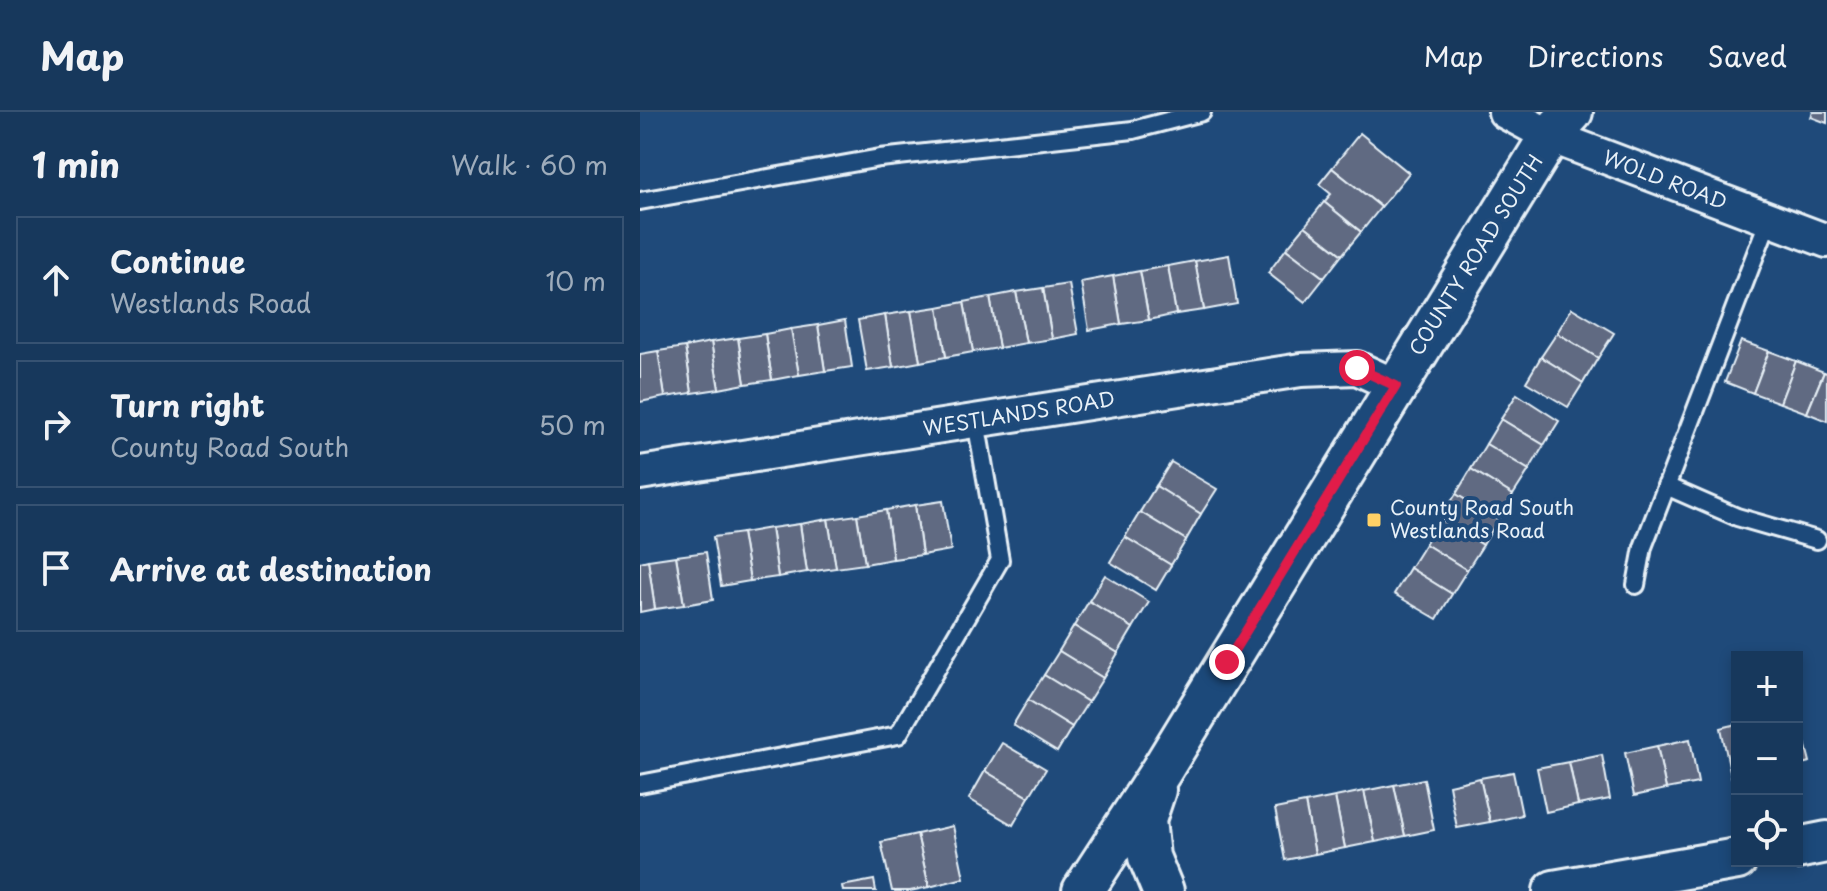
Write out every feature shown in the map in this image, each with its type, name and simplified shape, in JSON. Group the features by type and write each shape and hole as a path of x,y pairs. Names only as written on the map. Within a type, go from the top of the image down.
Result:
{"street":[{"name":"WOLD ROAD","path":"1505,112 1561,124 1769,219 1827,241"},
{"name":"COUNTY ROAD SOUTH","path":"1083,891 1161,771 1396,386 1561,124"},
{"name":"WESTLANDS ROAD","path":"640,473 1301,370 1357,368 1396,386"},
{"name":"COUNTY ROAD SOUTH","path":"1119,891 1161,771"},
{"name":"COUNTY ROAD SOUTH","path":"1145,820 1149,857 1163,891"},
{"path":"1803,847 1827,842"},
{"path":"1554,891 1722,871"}],"lane":[{"path":"640,201 880,158 1133,130 1202,112"},
{"path":"1636,585 1643,547 1769,219"},
{"path":"640,784 898,735 1000,560 976,421"},
{"path":"1666,486 1737,517 1817,540"}],"building":[{"path":"1813,112 1827,112 1827,123 1811,117"},
{"path":"1360,133 1409,173 1381,207 1332,168"},
{"path":"1332,168 1381,207 1361,232 1324,202 1331,194 1319,184"},
{"path":"1324,202 1361,232 1342,255 1305,226"},
{"path":"1305,226 1342,255 1324,278 1286,249"},
{"path":"1286,249 1324,278 1305,302 1268,273"},
{"path":"1229,255 1237,304 1204,310 1195,261"},
{"path":"1195,261 1204,310 1176,314 1168,266"},
{"path":"1168,266 1176,314 1149,320 1140,271"},
{"path":"1140,271 1149,320 1121,324 1113,276"},
{"path":"1113,276 1121,324 1089,330 1081,282"},
{"path":"1069,284 1078,334 1052,339 1043,288"},
{"path":"1043,288 1052,339 1026,343 1016,292"},
{"path":"1016,292 1026,343 999,348 990,297"},
{"path":"990,297 999,348 973,352 964,302"},
{"path":"964,302 973,352 946,357 938,307"},
{"path":"938,307 946,357 920,362 911,311"},
{"path":"1572,308 1614,333 1598,358 1557,333"},
{"path":"911,311 920,362 893,367 885,315"},
{"path":"885,315 893,367 867,371 858,320"},
{"path":"845,320 852,367 825,371 818,325"},
{"path":"818,325 825,371 799,375 791,329"},
{"path":"791,329 799,375 772,380 765,334"},
{"path":"1557,333 1598,358 1583,383 1541,357"},
{"path":"765,334 772,380 745,384 738,338"},
{"path":"738,338 745,384 719,389 711,342"},
{"path":"1741,341 1769,351 1753,393 1725,382"},
{"path":"711,342 719,389 692,393 685,347"},
{"path":"685,347 692,393 665,397 658,351"},
{"path":"658,351 665,397 640,402 640,354"},
{"path":"1769,351 1796,361 1780,403 1753,393"},
{"path":"1541,357 1583,383 1568,407 1526,382"},
{"path":"1796,361 1824,372 1807,413 1780,403"},
{"path":"1824,372 1827,373 1827,421 1807,413"},
{"path":"1517,394 1559,421 1544,445 1501,419"},
{"path":"1501,419 1544,445 1529,470 1486,444"},
{"path":"1486,444 1529,470 1513,495 1471,469"},
{"path":"1171,462 1217,489 1201,514 1156,486"},
{"path":"1471,469 1513,495 1498,520 1456,494"},
{"path":"1156,486 1201,514 1186,540 1140,512"},
{"path":"1456,494 1498,520 1483,545 1440,519"},
{"path":"943,501 951,550 922,555 915,505"},
{"path":"915,505 922,555 893,559 886,510"},
{"path":"886,510 893,559 865,564 857,515"},
{"path":"1140,512 1186,540 1171,565 1125,537"},
{"path":"857,515 865,564 836,568 828,519"},
{"path":"828,519 836,568 807,572 800,524"},
{"path":"1440,519 1483,545 1467,570 1425,544"},
{"path":"800,524 807,572 778,577 771,528"},
{"path":"771,528 778,577 750,581 742,533"},
{"path":"742,533 750,581 721,586 713,537"},
{"path":"1125,537 1171,565 1156,590 1110,562"},
{"path":"1425,544 1467,570 1452,594 1410,568"},
{"path":"706,552 713,600 684,605 676,556"},
{"path":"676,556 684,605 655,609 648,560"},
{"path":"648,560 655,609 640,612 640,562"},
{"path":"1410,568 1452,594 1437,619 1394,594"},
{"path":"1105,575 1149,602 1133,628 1089,601"},
{"path":"1089,601 1133,628 1118,653 1074,626"},
{"path":"1074,626 1118,653 1103,678 1059,651"},
{"path":"1059,651 1103,678 1088,702 1044,675"},
{"path":"1044,675 1088,702 1072,727 1028,700"},
{"path":"1028,700 1072,727 1057,752 1013,725"},
{"path":"1731,726 1731,775 1721,728"},
{"path":"1803,735 1810,762 1803,764"},
{"path":"1690,739 1698,783 1666,789 1657,746"},
{"path":"1002,743 1046,769 1029,797 985,771"},
{"path":"1657,746 1666,789 1634,796 1625,753"},
{"path":"1602,755 1610,799 1578,805 1569,762"},
{"path":"1569,762 1578,805 1546,812 1537,768"},
{"path":"985,771 1029,797 1013,825 969,799"},
{"path":"1513,772 1522,815 1490,822 1480,778"},
{"path":"1480,778 1490,822 1457,828 1449,785"},
{"path":"1424,779 1434,830 1405,836 1394,785"},
{"path":"1394,785 1405,836 1375,842 1364,791"},
{"path":"1364,791 1375,842 1345,848 1335,797"},
{"path":"1335,797 1345,848 1315,854 1305,803"},
{"path":"1305,803 1315,854 1285,860 1275,809"},
{"path":"953,826 964,878 929,887 917,834"},
{"path":"917,834 929,887 892,891 881,842"},
{"path":"874,880 876,891 843,891 842,886"}],"place":[{"name":"County Road South Westlands Road","path":"1374,520"}],"route":[{"path":"1227,662 1396,386 1357,368"}]}
